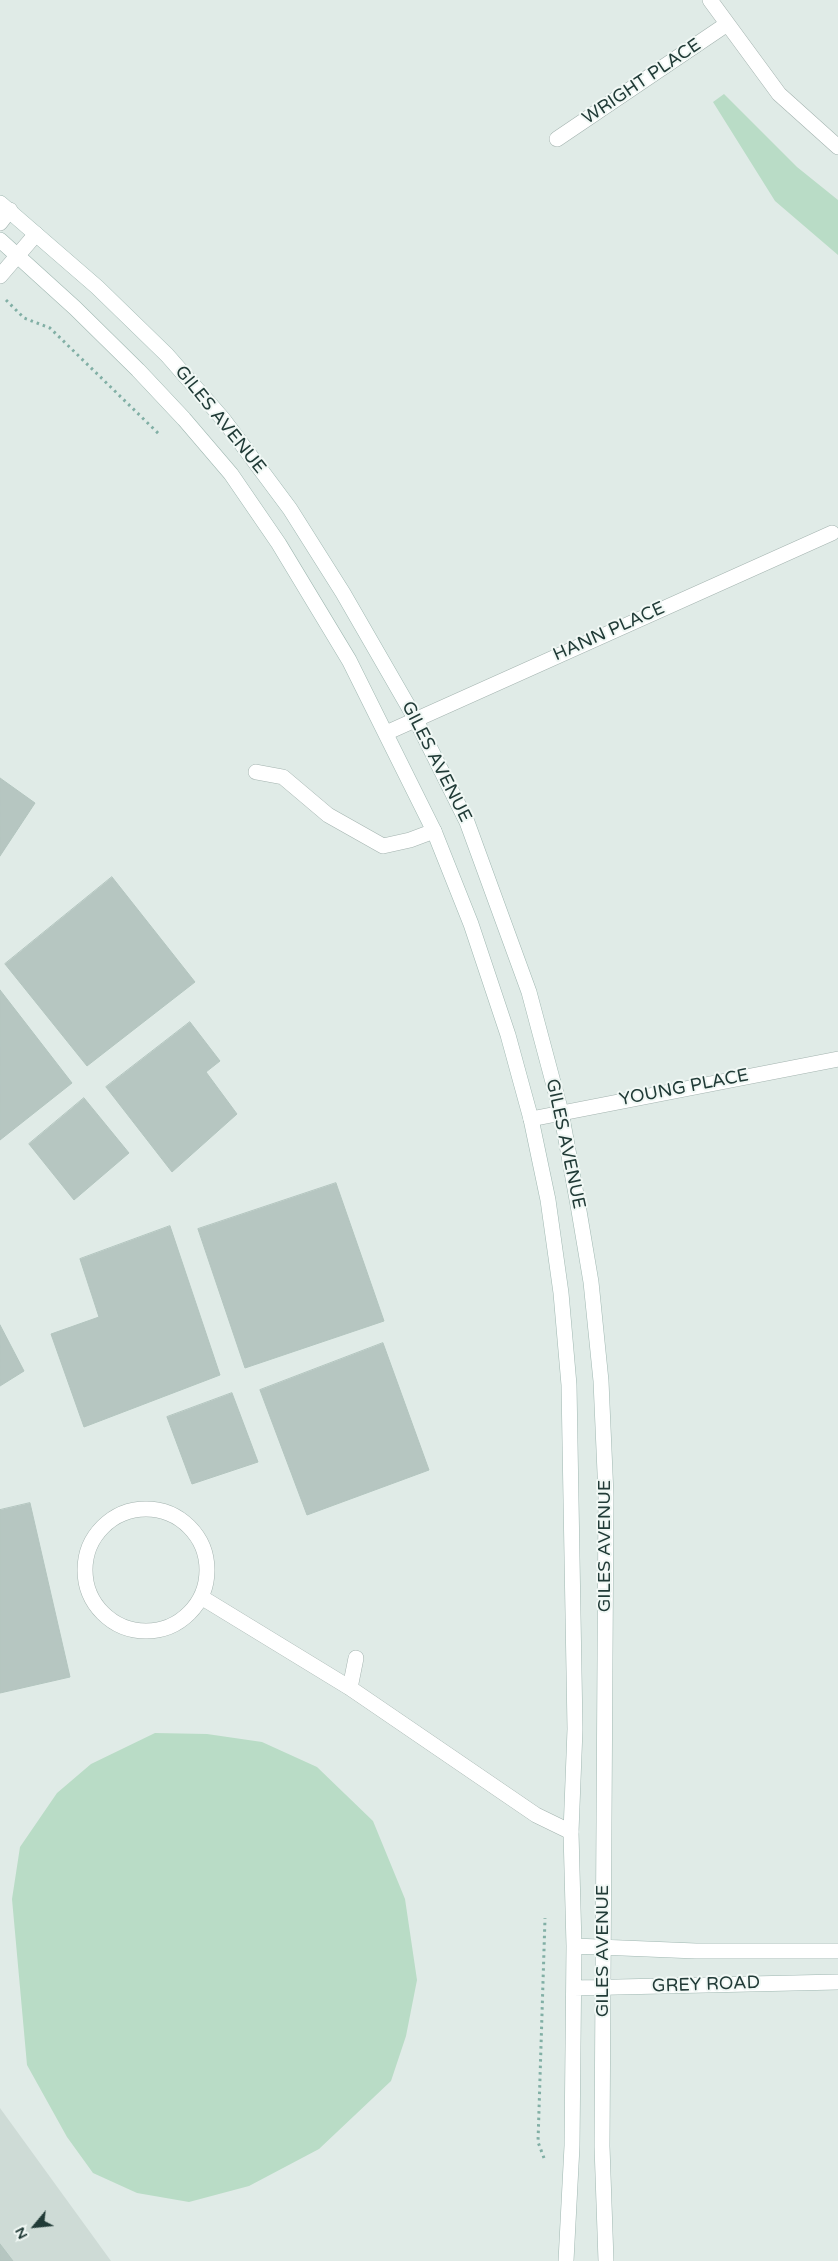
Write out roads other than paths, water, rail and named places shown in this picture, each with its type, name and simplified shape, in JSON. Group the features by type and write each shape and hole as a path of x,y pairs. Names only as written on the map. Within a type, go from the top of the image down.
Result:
{"street":[{"path":"710,0 779,94 838,147"},
{"name":"WRIGHT PLACE","path":"557,139 727,24"},
{"path":"0,223 5,206"},
{"name":"GILES AVENUE","path":"5,206 97,287 167,355 223,419 290,509 415,718 467,822 529,992 561,1112 591,1282 601,1381 606,1496 602,2146 606,2261"},
{"path":"0,276 36,234"},
{"name":"GILES AVENUE","path":"0,240 75,308 184,418 231,474 279,544 339,643 434,831 474,934 508,1035 531,1119 548,1200 561,1293 569,1385 575,1729 571,1832 574,1946 572,2146 566,2261"},
{"name":"HANN PLACE","path":"386,733 415,718 832,533"},
{"path":"256,772 283,777 328,814 383,846 410,840 434,831"},
{"name":"YOUNG PLACE","path":"531,1119 838,1059"},
{"path":"143,1508 164,1511 183,1521 198,1536 206,1556 207,1577 201,1598 188,1614 170,1626 150,1631 129,1629 110,1619 95,1603 87,1583 86,1562 92,1542 104,1525 122,1513 143,1508"},
{"path":"201,1598 350,1688 536,1815 571,1832"},
{"path":"350,1688 356,1658"},
{"name":"GREY ROAD","path":"574,1946 696,1951 838,1951"},
{"name":"GREY ROAD","path":"574,1988 838,1982"}]}
